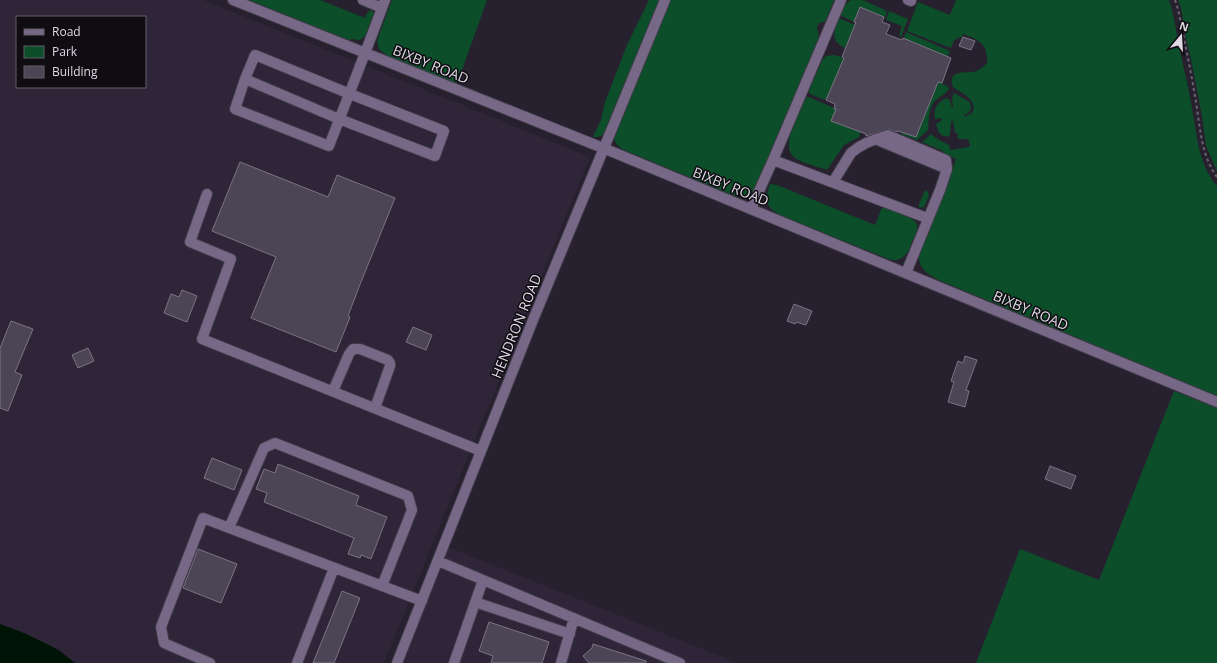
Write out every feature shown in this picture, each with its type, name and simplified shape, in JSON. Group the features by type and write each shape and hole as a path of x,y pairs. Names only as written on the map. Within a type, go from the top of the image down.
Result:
{"street":[{"name":"BIXBY ROAD","path":"233,0 603,148 1217,402"},
{"path":"245,79 340,119 435,156 444,131 350,94 254,55 245,79 234,109 329,146 340,119 350,94 366,53 384,4 363,0"},
{"name":"HENDRON ROAD","path":"397,663 603,148 665,0"},
{"path":"751,209 841,0"},
{"path":"833,182 851,153 864,143 888,135 946,160 947,169 906,273"},
{"path":"773,160 927,218"},
{"path":"207,194 190,242 231,259 202,339 481,451"},
{"path":"333,392 349,354 353,349 360,349 381,357 388,360 390,366 374,408"},
{"path":"228,528 264,448 275,443 408,496 412,510 382,586"},
{"path":"210,663 164,643 161,627 203,518 422,601"},
{"path":"438,561 574,618 664,660 680,663"},
{"path":"297,663 334,568"},
{"path":"454,663 483,580"},
{"path":"475,602 570,634"},
{"path":"561,663 574,618"}],"path":[{"path":"1175,0 1195,95 1202,144 1212,170 1217,177"}],"shaded area":[{"path":"0,0 203,0 590,157 384,663 0,663"},
{"path":"448,547 737,663 402,663"},
{"path":"0,624 24,633 51,646 75,663 0,663"}],"green space":[{"path":"249,0 320,0 365,18 367,13 371,10 374,13 366,35 360,40 351,39 350,41"},
{"path":"392,0 487,0 457,84 386,55 379,49 377,41"},
{"path":"649,0 660,0 605,134 598,137 593,137 601,120 605,102 627,45"},
{"path":"667,0 834,0 825,22 819,23 817,27 819,39 757,186 755,190 745,196 730,194 624,150 615,141 614,134"},
{"path":"851,0 863,0 887,11 885,17 860,7 854,22 840,15 844,5"},
{"path":"956,0 1169,0 1199,149 1206,168 1217,186 1217,396 941,281 922,268 919,255 956,159 942,153 943,151 922,142 931,134 949,145 950,150 969,147 970,145 968,139 958,139 958,133 955,133 953,121 951,121 949,136 941,135 936,124 942,120 941,118 935,119 935,109 940,102 946,98 950,100 953,108 952,97 954,93 970,102 971,109 964,115 965,117 972,113 974,109 971,101 953,87 953,77 955,74 959,73 977,71 987,63 987,57 986,51 982,44 974,38 963,34 962,37 954,40 951,48 907,31 918,2 950,15"},
{"path":"1178,0 1217,0 1217,171 1206,146 1202,116 1181,8"},
{"path":"889,11 908,19 901,37 899,36 902,26 886,20"},
{"path":"838,18 855,25 845,48 837,42 834,35"},
{"path":"906,32 950,51 947,57 904,38"},
{"path":"834,55 844,58 826,100 808,92 823,59 826,56"},
{"path":"938,82 947,86 949,89 932,105 929,116 928,130 917,140 901,134 902,132 916,137"},
{"path":"806,97 836,109 831,121 861,131 859,137 844,145 827,170 798,160 790,153 789,146 792,129"},
{"path":"770,184 777,185 875,225 883,205 911,217 917,224 917,230 908,252 902,258 891,260 778,214 770,207 767,201"},
{"path":"925,190 928,192 929,196 924,207 919,208 919,204"},
{"path":"1174,391 1217,408 1217,663 976,663 1020,549 1099,580"}],"building":[{"path":"860,7 884,17 882,22 890,25 886,34 902,40 903,38 951,58 942,83 938,82 916,137 889,129 866,136 866,134 831,121 836,109 834,109 835,104 826,100 844,58 842,57 856,22 854,22"},
{"path":"963,37 975,41 971,50 959,46"},
{"path":"240,162 328,197 337,175 395,198 359,287 348,316 350,317 336,352 251,318 276,257 212,231"},
{"path":"182,290 197,296 187,322 164,313 171,294 179,297"},
{"path":"794,304 812,311 806,325 796,322 795,324 787,321"},
{"path":"11,321 33,329 15,372 22,375 8,411 0,408 0,348"},
{"path":"413,327 432,335 426,350 406,342"},
{"path":"88,348 94,361 78,368 72,355"},
{"path":"965,356 977,360 966,390 969,391 965,407 948,402 954,382 951,381 958,361 963,363"},
{"path":"212,458 242,470 234,490 204,478"},
{"path":"278,464 359,496 356,505 387,517 371,559 361,555 360,558 348,554 354,538 264,502 267,493 256,489 264,469 275,473"},
{"path":"1050,466 1076,476 1071,489 1045,479"},
{"path":"198,549 237,564 221,603 183,588"},
{"path":"342,591 360,598 334,663 313,663"},
{"path":"489,622 549,642 542,663 491,663 493,656 479,651"},
{"path":"593,644 646,661 646,663 589,663 583,656 592,648"}]}
